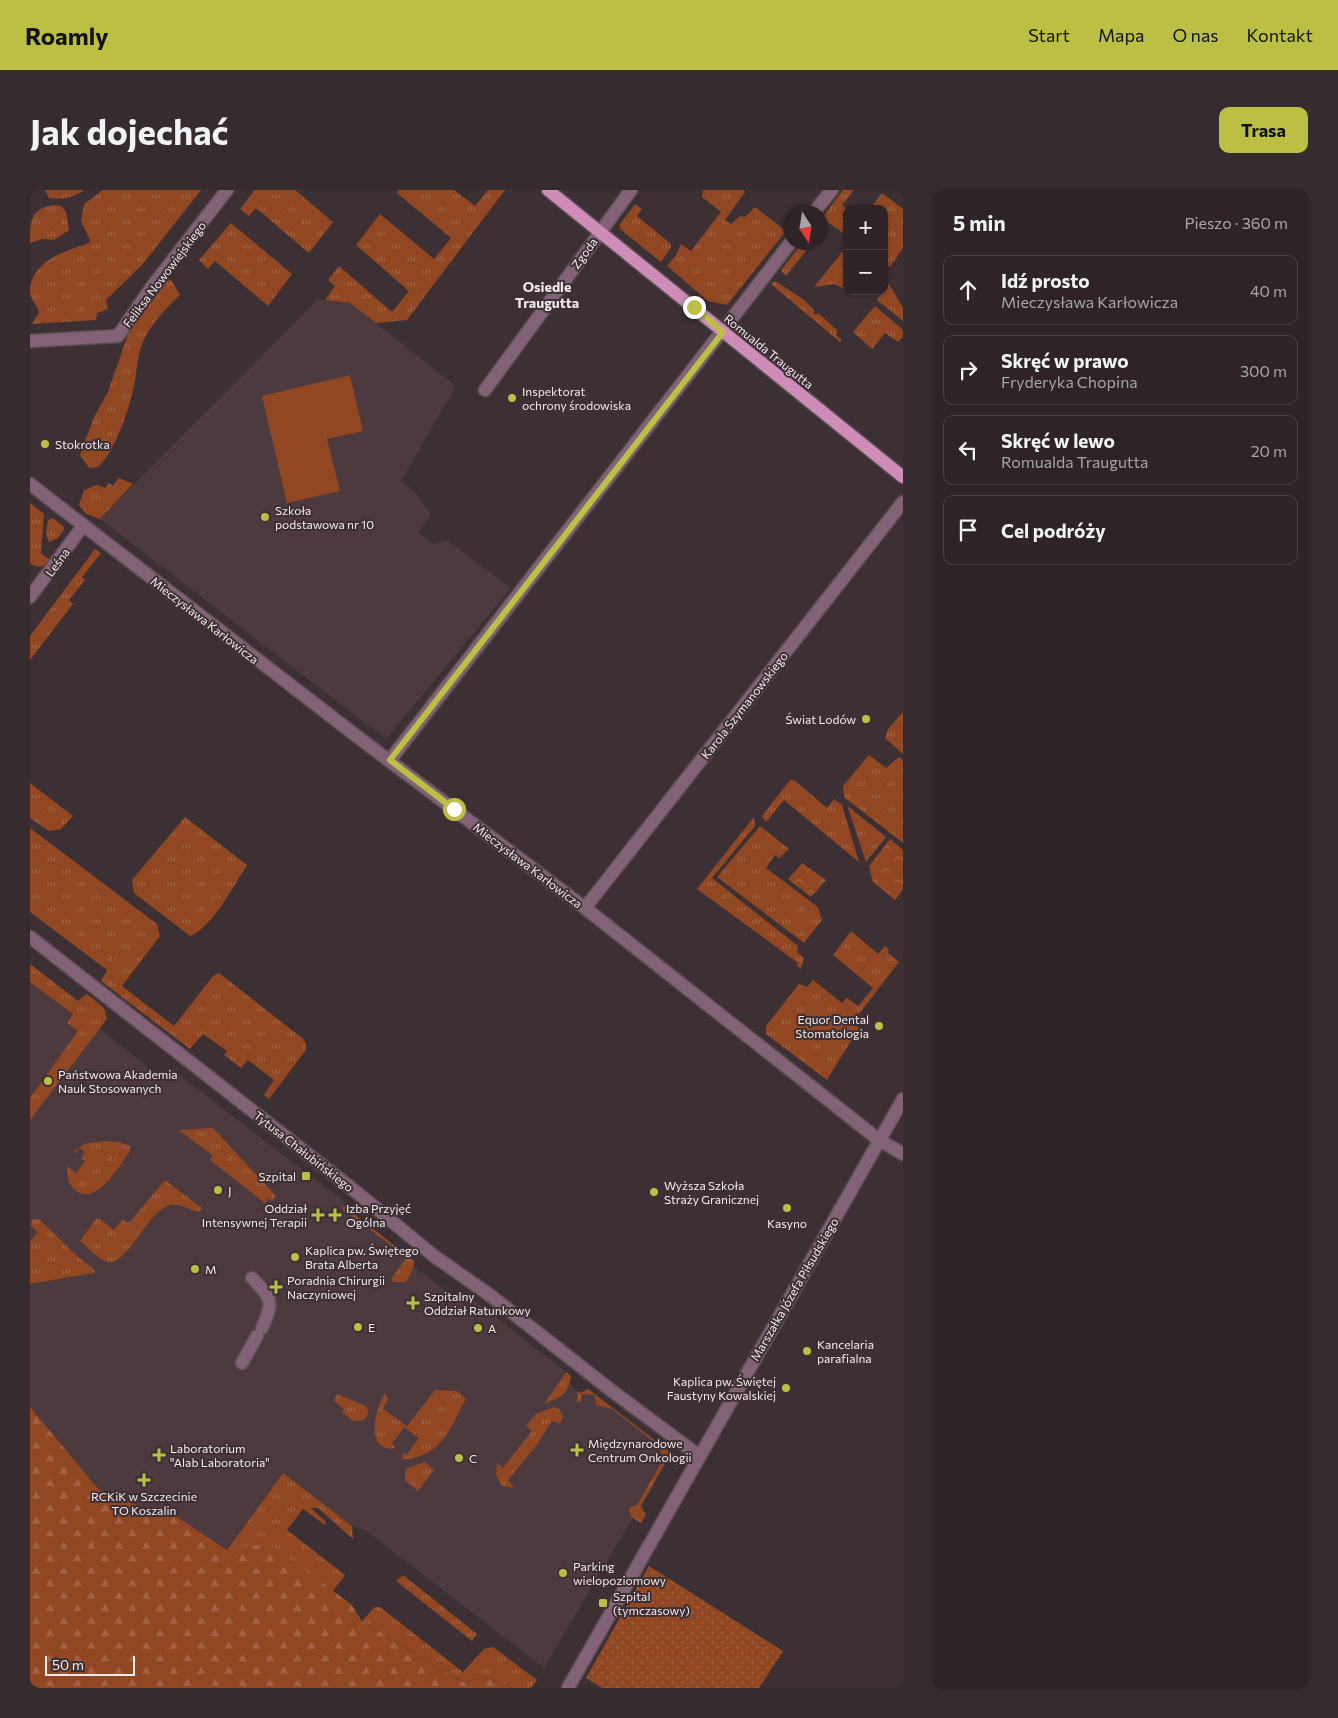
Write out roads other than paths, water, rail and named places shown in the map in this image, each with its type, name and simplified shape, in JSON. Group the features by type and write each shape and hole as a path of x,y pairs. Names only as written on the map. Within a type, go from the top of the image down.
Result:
{"main road":[{"name":"Romualda Traugutta","path":"548,190 903,477"}],"street":[{"name":"Feliksa Nowowiejskiego","path":"30,341 118,336 150,288 228,190"},
{"name":"Zgoda","path":"486,390 631,190"},
{"path":"820,205 832,190"},
{"path":"390,760 785,250"},
{"name":"Mieczysława Karłowicza","path":"30,484 584,908 879,1140 903,1154"},
{"name":"Karola Szymanowskiego","path":"584,908 903,502"},
{"name":"Leśna","path":"30,597 83,526"},
{"name":"Tytusa Chałubińskiego","path":"30,937 355,1191 434,1256 491,1296 612,1391 698,1455"},
{"name":"Marszałka Józefa Piłsudskiego","path":"568,1688 698,1455 903,1099"},
{"path":"242,1363 259,1332 271,1303 269,1295 252,1278"}],"place":[{"name":"Inspektorat ochrony środowiska","path":"512,398"},
{"name":"Stokrotka","path":"45,444"},
{"name":"Szkoła podstawowa nr 10","path":"265,517"},
{"name":"Świat Lodów","path":"866,719"},
{"name":"Equor Dental Stomatologia","path":"879,1026"},
{"name":"Państwowa Akademia Nauk Stosowanych","path":"48,1081"},
{"name":"Szpital","path":"306,1176"},
{"name":"J","path":"218,1190"},
{"name":"Wyższa Szkoła Straży Granicznej","path":"654,1192"},
{"name":"Kasyno","path":"787,1208"},
{"name":"Oddział Intensywnej Terapii","path":"318,1215"},
{"name":"Izba Przyjęć Ogólna","path":"335,1215"},
{"name":"Kaplica pw. Świętego Brata Alberta","path":"295,1257"},
{"name":"M","path":"195,1269"},
{"name":"Poradnia Chirurgii Naczyniowej","path":"276,1287"},
{"name":"Szpitalny Oddział Ratunkowy","path":"413,1303"},
{"name":"E","path":"358,1327"},
{"name":"A","path":"478,1328"},
{"name":"Kancelaria parafialna","path":"807,1351"},
{"name":"Kaplica pw. Świętej Faustyny Kowalskiej","path":"786,1388"},
{"name":"Międzynarodowe Centrum Onkologii","path":"577,1450"},
{"name":"Laboratorium \"Alab Laboratoria\"","path":"159,1455"},
{"name":"C","path":"459,1458"},
{"name":"RCKiK w Szczecinie TO Koszalin","path":"144,1480"},
{"name":"Parking wielopoziomowy","path":"563,1573"},
{"name":"Szpital (tymczasowy)","path":"603,1603"}],"district":[{"name":"Osiedle Traugutta","path":"547,294"}]}
